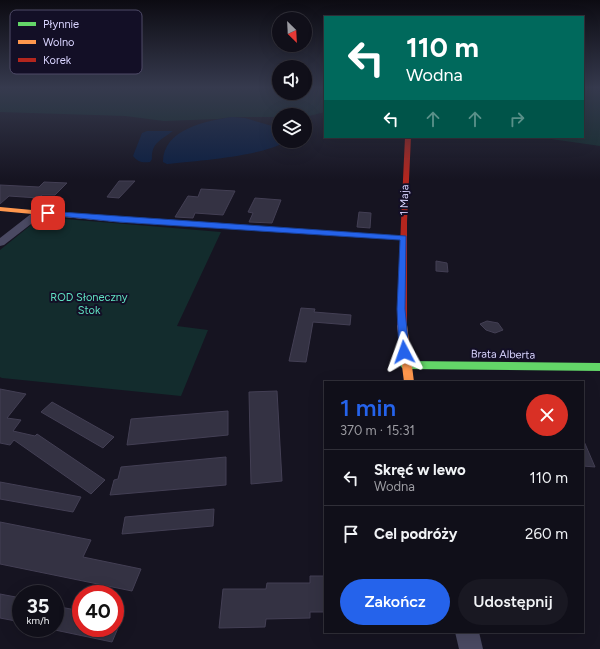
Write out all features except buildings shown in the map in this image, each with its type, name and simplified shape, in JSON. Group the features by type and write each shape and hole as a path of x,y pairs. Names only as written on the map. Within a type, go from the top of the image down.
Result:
{"street":[{"name":"1 Maja","path":"408,138 404,186 401,309 405,365 409,381"},
{"path":"0,209 118,220 403,238"},
{"path":"0,243 40,212"},
{"name":"Brata Alberta","path":"405,365 600,367"},
{"path":"467,633 471,649"}],"green space":[{"path":"143,118 223,118 164,121"},
{"path":"584,118 600,118 600,146 544,138 584,138"},
{"name":"ROD Słoneczny Stok","path":"41,217 221,232 177,326 208,330 181,396 0,377 0,250"}],"water":[{"path":"225,118 246,118 272,126 272,147 229,157 167,164 163,162 165,151 170,142 178,134 199,124"},
{"path":"147,131 173,131 155,145 150,162 142,162 138,161 133,156 142,133"}],"traffic: fast":[{"path":"220,226 403,238"},
{"path":"405,365 600,367"}],"traffic: slow":[{"path":"0,209 118,220 220,226"},
{"path":"402,325 409,381"}],"traffic: jam":[{"path":"402,325 404,222 408,138"}],"route":[{"path":"48,213 118,220 403,238 401,309 404,352"}]}
